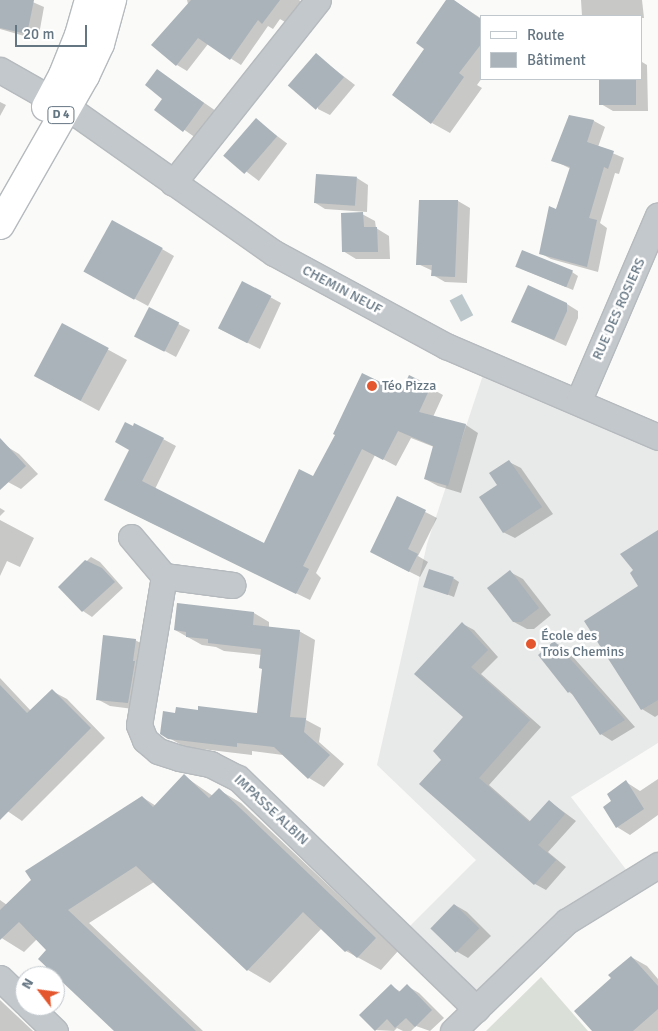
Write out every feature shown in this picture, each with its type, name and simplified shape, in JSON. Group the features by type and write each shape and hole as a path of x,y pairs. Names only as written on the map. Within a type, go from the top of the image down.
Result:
{"main road":[{"name":"D 4","path":"0,225 58,104 89,0"},
{"name":"D 4","path":"0,194 58,104 85,76 100,44 112,0"}],"street":[{"path":"173,183 318,0"},
{"name":"CHEMIN NEUF","path":"0,70 58,104 274,253 446,346 658,437"},
{"name":"RUE DES ROSIERS","path":"578,402 658,215"},
{"path":"131,537 164,576 232,585"},
{"name":"IMPASSE ALBIN","path":"164,576 140,725 145,740 158,751 179,758 210,764 238,778 476,1009"},
{"path":"453,1031 567,922 658,866"},
{"path":"0,978 15,992"},
{"path":"39,1016 55,1031"}],"shaded area":[{"path":"462,294 473,315 461,322 450,301"},
{"name":"École des Trois Chemins","path":"487,363 658,437 658,743 571,797 634,880 484,1000 410,926 476,860 377,765 427,544"},
{"path":"541,977 588,1031 486,1031"}],"building":[{"path":"0,0 34,0 27,34 0,28"},
{"path":"191,0 280,0 262,24 258,20 230,60 198,38 176,66 151,45"},
{"path":"446,0 454,0 480,19 480,46 459,73 464,77 431,124 392,95 424,49 416,43"},
{"path":"316,53 344,77 316,110 288,85"},
{"path":"157,69 204,103 183,132 154,110 162,99 145,85"},
{"path":"599,80 636,80 636,105 599,105"},
{"path":"569,115 594,120 587,142 614,151 608,169 604,167 589,218 597,220 587,267 539,254 549,206 556,209 570,167 551,161"},
{"path":"256,118 277,136 244,174 223,156"},
{"path":"316,174 357,177 355,206 314,203"},
{"path":"419,200 458,200 455,277 431,276 432,265 416,265"},
{"path":"363,212 364,227 377,227 378,252 342,252 341,213"},
{"path":"112,220 163,248 134,300 83,272"},
{"path":"522,250 573,271 566,287 515,267"},
{"path":"242,281 271,296 247,343 218,328"},
{"path":"528,285 567,303 567,311 554,340 511,322"},
{"path":"149,307 179,322 164,352 134,336"},
{"path":"62,323 109,348 81,401 34,376"},
{"path":"362,373 401,392 409,375 431,386 419,412 466,424 448,486 424,479 433,446 398,431 383,460 362,449 303,566 309,569 296,594 104,500 129,450 115,442 125,422 133,426 134,423 164,438 142,481 264,543 299,469 313,476 335,435 333,434"},
{"path":"0,438 26,466 0,490"},
{"path":"509,460 542,507 503,533 479,497 497,485 489,473"},
{"path":"397,496 426,510 408,549 418,554 409,572 370,552"},
{"path":"658,530 658,700 641,710 584,621 638,586 630,573 633,570 620,554"},
{"path":"85,560 102,568 115,582 82,612 58,587"},
{"path":"429,569 454,577 448,595 423,587"},
{"path":"510,570 539,608 521,622 513,622 487,588"},
{"path":"177,603 254,612 253,625 300,630 290,717 306,718 304,732 330,755 308,779 274,747 237,743 237,747 168,739 160,734 163,711 175,713 176,707 198,710 198,706 257,713 262,669 259,668 261,649 208,643 208,639 186,637 186,632 174,630"},
{"path":"462,622 488,650 471,667 530,720 479,778 529,822 549,800 565,814 538,845 556,860 534,885 419,784 441,760 433,751 463,717 414,674"},
{"path":"103,635 136,639 133,661 135,661 128,703 96,700"},
{"path":"554,641 625,720 600,735 570,691 568,693 538,655"},
{"path":"0,685 27,713 52,689 91,728 0,820"},
{"path":"184,774 209,798 219,788 376,938 357,958 348,950 345,952 303,912 247,971 136,866 68,910 196,1031 114,1031 65,985 65,966 45,966 38,959 46,950 19,922 0,940 0,910 31,880 25,871 142,796 153,807"},
{"path":"626,780 644,809 616,828 603,807 611,801 607,794"},
{"path":"454,904 479,928 456,953 430,928"},
{"path":"631,956 658,986 658,1009 633,1031 592,1031 574,1011 611,978 608,975"},
{"path":"391,984 399,992 407,984 432,1010 415,1027 406,1018 395,1028 387,1019 375,1031 359,1015"}],"place":[{"name":"Téo Pizza","path":"372,386"},
{"name":"École des Trois Chemins","path":"531,644"}]}
